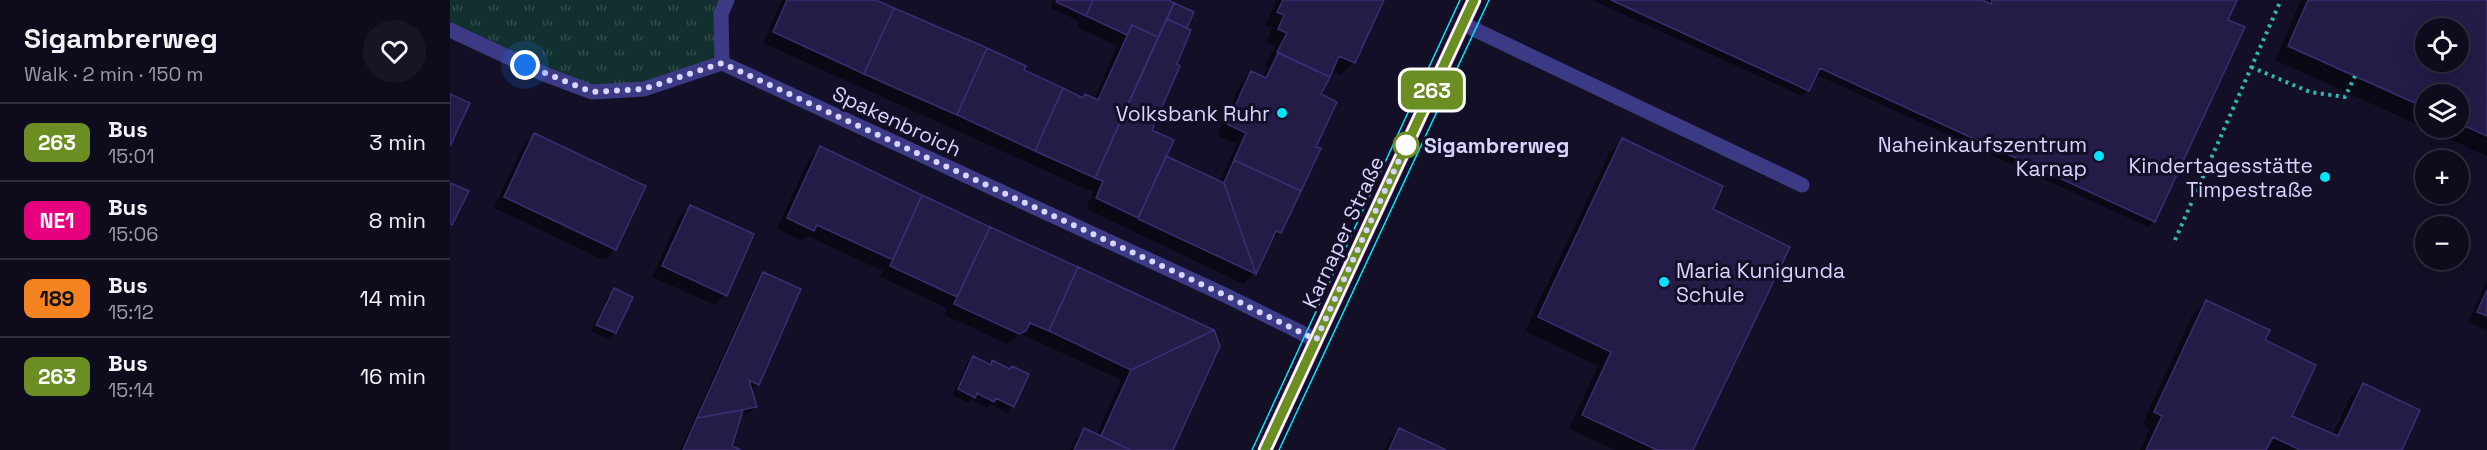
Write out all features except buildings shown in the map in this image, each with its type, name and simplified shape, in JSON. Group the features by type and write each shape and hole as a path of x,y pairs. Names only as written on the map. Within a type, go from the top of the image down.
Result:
{"main road":[{"name":"Karnaper Straße","path":"1265,450 1474,0"}],"street":[{"path":"450,30 544,74 592,92 644,89 722,63 721,14 727,0"},
{"path":"1463,24 1802,185"},
{"name":"Spakenbroich","path":"722,63 1227,296 1316,340"}],"path":[{"path":"2175,240 2281,0"},
{"path":"2251,67 2310,92 2344,97 2355,76"}],"green space":[{"path":"450,0 727,0 722,63 644,89 592,92 450,30"}],"tram line":[{"path":"1252,450 1460,0"},
{"path":"1279,450 1489,0"}],"bus line":[{"name":"263","path":"1265,450 1474,0"}],"place":[{"name":"Volksbank Ruhr","path":"1282,113"},
{"name":"Sigambrerweg","path":"1406,145"},
{"name":"Naheinkaufszentrum Karnap","path":"2099,156"},
{"name":"Kindertagesstätte Timpestraße","path":"2325,177"},
{"name":"Maria Kunigunda Schule","path":"1664,282"}],"route":[{"path":"525,65 592,92 644,89 722,63 1227,296 1316,340 1406,145"}]}
